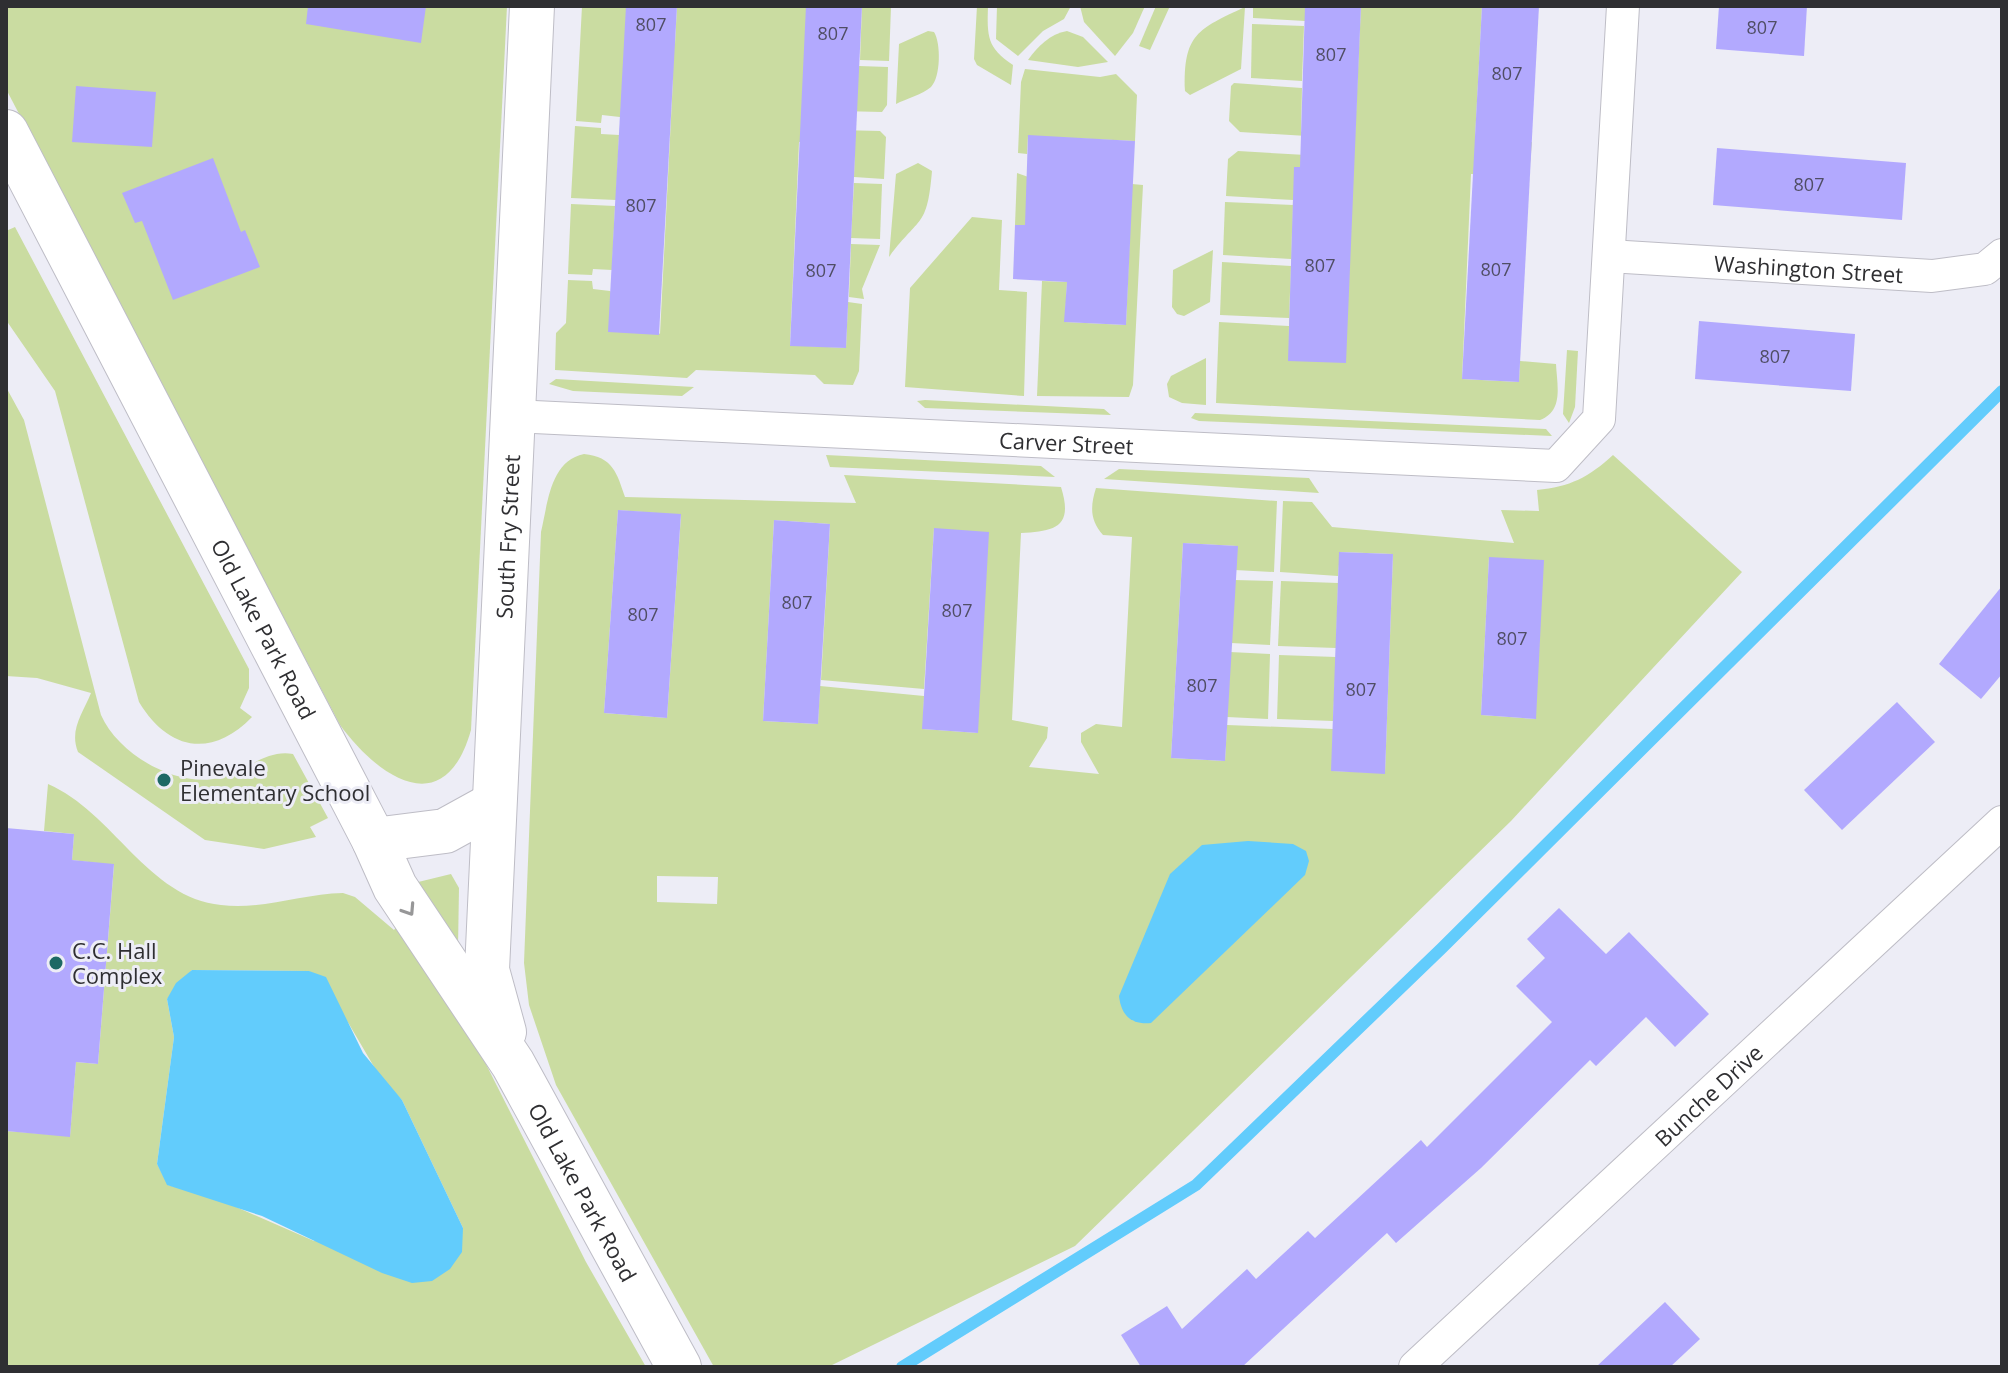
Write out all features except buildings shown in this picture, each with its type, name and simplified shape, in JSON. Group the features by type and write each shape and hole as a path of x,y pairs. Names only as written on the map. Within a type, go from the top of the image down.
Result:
{"street":[{"name":"South Fry Street","path":"513,1064 487,970 532,6"},
{"path":"1609,256 1623,6"},
{"name":"Old Lake Park Road","path":"6,132 374,840 395,887 513,1064 679,1367"},
{"name":"Washington Street","path":"1609,256 1932,276 1985,269 2002,255"},
{"name":"Carver Street","path":"513,416 1556,466 1599,419 1609,256"},
{"path":"374,840 445,831 494,804"},
{"name":"Bunche Drive","path":"1415,1367 2002,822"}],"green space":[{"path":"6,6 507,6 471,730 460,758 445,776 429,783 411,782 392,775 374,762 340,725 6,89"},
{"path":"582,6 626,6 675,44 677,6 806,6 859,66 888,67 887,105 882,112 840,111 839,130 880,131 886,137 884,179 854,177 855,144 799,142 790,345 846,348 848,302 862,304 859,371 853,385 824,384 815,375 696,370 687,378 555,370 556,333 566,323 568,280 592,281 593,289 610,291 660,334 673,79 620,117 602,115 601,123 576,121"},
{"path":"862,6 891,7 889,61 860,60"},
{"path":"977,6 988,6 990,40 998,53 1013,65 1011,85 977,65 974,59"},
{"path":"997,6 1071,6 1064,19 1043,31 1018,56 996,39"},
{"path":"1080,6 1145,6 1133,33 1115,56 1084,22"},
{"path":"1156,6 1170,6 1150,50 1139,46"},
{"path":"1253,6 1305,6 1305,21 1253,18"},
{"path":"1361,6 1482,6 1475,139 1532,142 1529,176 1471,174 1462,379 1519,382 1520,361 1556,364 1556,404 1548,416 1540,420 1216,403 1219,322 1289,326 1288,361 1293,200 1226,196 1228,159 1238,151 1306,155 1307,136 1240,132 1229,121 1231,86 1234,83 1302,88 1301,132 1355,134"},
{"path":"1245,7 1241,69 1190,95 1185,91 1185,72 1191,45 1205,28"},
{"path":"1252,24 1304,26 1302,81 1251,78"},
{"path":"928,31 934,32 938,44 939,60 934,82 924,92 896,104 899,44"},
{"path":"1067,31 1083,37 1108,62 1078,67 1028,60 1045,41"},
{"path":"1025,69 1100,77 1116,74 1137,95 1135,141 1028,136 1027,154 1018,153 1021,82"},
{"path":"575,126 601,128 601,134 619,135 616,200 571,198"},
{"path":"918,163 932,171 928,203 920,220 889,257 896,174"},
{"path":"1017,173 1034,179 1071,227 1015,225"},
{"path":"854,183 882,184 880,239 851,238"},
{"path":"1132,184 1143,185 1133,385 1129,397 1037,396 1042,281 1067,282 1065,322 1126,325"},
{"path":"1225,202 1293,205 1291,259 1223,255"},
{"path":"571,204 615,206 612,270 593,269 592,275 568,274"},
{"path":"972,217 1002,220 999,290 1027,292 1024,396 905,387 910,288"},
{"path":"15,227 249,669 249,688 240,708 252,717 221,739 191,743 177,739 150,718 139,702 55,391 6,320 6,231"},
{"path":"851,244 880,245 862,289 864,299 849,297"},
{"path":"1213,250 1210,302 1184,316 1177,314 1172,307 1173,270"},
{"path":"1222,262 1291,266 1289,318 1220,315"},
{"path":"1567,350 1578,351 1575,407 1569,423 1563,414"},
{"path":"1206,358 1206,405 1182,403 1169,397 1167,384 1171,376"},
{"path":"556,379 694,387 682,396 573,391 549,384"},
{"path":"6,387 24,420 101,715 109,729 134,755 167,773 185,778 219,778 273,755 293,754 328,818 310,827 316,837 264,849 205,840 78,752 76,729 91,693 37,678 6,676"},
{"path":"917,401 1104,409 1111,415 925,408"},
{"path":"1195,413 1546,429 1552,436 1199,421 1191,418"},
{"path":"584,454 608,463 625,497 856,503 844,475 1061,487 1065,511 1058,525 1043,531 1021,533 1012,720 1048,727 1047,738 1029,767 1099,774 1081,742 1081,733 1096,724 1122,727 1132,537 1103,535 1092,513 1096,488 1277,501 1274,572 1235,570 1237,546 1183,543 1171,758 1225,761 1227,725 1333,729 1332,771 1385,773 1393,554 1340,552 1338,576 1280,572 1283,501 1312,502 1332,527 1514,543 1501,510 1539,511 1537,490 1578,480 1613,455 1742,572 1511,821 1075,1246 828,1367 714,1367 556,1085 529,1005 524,963 541,532 552,485 564,465","holes":["618,510 681,515 667,718 604,713","774,520 830,524 821,680 924,689 934,528 978,733 923,729 924,696 820,686 818,724 763,721","1489,557 1535,719 1481,715","657,876 718,877 717,904 657,902"]},
{"path":"826,455 1041,466 1055,477 830,467"},
{"path":"1119,469 1309,478 1319,493 1104,479"},
{"path":"1235,580 1273,581 1270,645 1231,643"},
{"path":"1281,581 1338,583 1336,648 1278,646"},
{"path":"1230,652 1270,654 1268,719 1227,717"},
{"path":"1279,655 1336,657 1333,721 1277,719"},
{"path":"48,784 92,814 151,871 195,899 236,906 343,893 355,897 394,930 402,920 447,987 586,1262 646,1367 6,1367 6,1131 70,1136 76,1062 98,1064 114,865 72,860 74,834 44,831","holes":["192,970 309,971 349,1024 380,1077 402,1100 463,1228 314,1241 218,1199 168,1185 157,1164 174,1037 167,999"]},
{"path":"451,874 459,888 458,947 410,884"}],"water":[{"path":"1248,841 1293,844 1306,851 1309,861 1305,875 1151,1023 1128,1017 1119,996 1170,874 1202,845"},
{"path":"192,970 309,971 326,977 363,1053 402,1100 463,1228 462,1252 450,1269 432,1281 412,1283 382,1273 262,1216 167,1185 157,1164 174,1037 167,999 176,983"}],"waterway":[{"path":"902,1367 1196,1185 1442,948 2002,391"}],"place":[{"name":"Pinevale Elementary School","path":"164,780"},
{"name":"C.C. Hall Complex","path":"56,963"}]}
